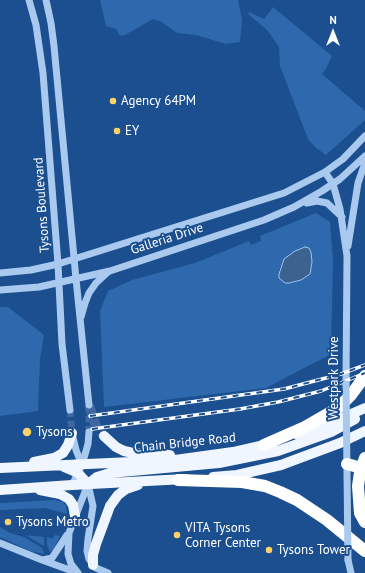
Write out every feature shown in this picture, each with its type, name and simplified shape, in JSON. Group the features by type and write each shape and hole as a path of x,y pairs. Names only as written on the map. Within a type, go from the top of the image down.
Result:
{"highway":[{"path":"264,445 305,428 333,411 351,395 365,376"},
{"path":"365,458 360,472 358,486 360,513 365,522"},
{"path":"347,464 365,469"},
{"path":"178,480 242,482 265,486 297,500 327,520 365,551"}],"main road":[{"name":"Chain Bridge Road","path":"0,467 61,466 80,469 204,457 264,445 321,427 365,409"},
{"path":"88,484 97,477 123,471 219,463 278,451 331,432 355,419 365,409"},
{"path":"0,490 72,484 178,480 237,475 281,465 340,443 365,431"},
{"path":"0,467 54,458 63,453 72,433"},
{"path":"104,436 116,447 133,453 204,457"},
{"path":"80,469 104,481 113,483"},
{"path":"80,469 88,484"},
{"path":"93,565 93,555 101,528 110,506 118,495 126,488 159,481"},
{"path":"30,488 60,494 69,499 73,505 74,516"}],"street":[{"name":"Tysons Boulevard","path":"29,0 36,25 43,73 58,264 62,344 70,410"},
{"name":"Tysons Boulevard","path":"46,0 54,46 89,405"},
{"path":"325,172 342,159 365,136"},
{"path":"332,184 365,156"},
{"path":"347,256 358,183 365,163"},
{"name":"Galleria Drive","path":"0,273 31,270 58,264 277,196 302,185 325,172"},
{"name":"Westpark Drive","path":"325,172 332,184 342,217 347,256 346,384 349,573"},
{"name":"Galleria Drive","path":"0,290 39,287 110,271 250,225 294,207 332,184"},
{"path":"294,207 310,202 322,201 330,205 342,217"},
{"path":"80,323 89,293 96,283 110,271"},
{"path":"72,484 80,469 88,444 89,432"},
{"path":"72,433 80,469"},
{"path":"79,573 71,564 68,554 69,533 74,516 88,484"},
{"path":"88,484 93,506 87,551 89,559 93,565 96,568 108,573"},
{"path":"42,560 52,558 69,533"},
{"path":"0,543 79,573"}],"shaded area":[{"path":"100,0 238,0 242,20 240,42 226,44 196,35 177,33 162,22 153,19 125,35 120,36 116,29 106,26"},
{"path":"273,7 332,56 322,74 365,111 365,120 326,155 315,147 308,139 280,66 279,47 267,30 248,14 249,12 264,19"},
{"path":"316,213 330,222 333,260 331,354 266,388 104,407 100,311 108,291 132,280 195,263 249,241 251,245 261,241 260,236","holes":["307,247 310,250 312,262 285,283 279,278 279,270 288,255 299,249"]},
{"path":"305,247 309,248 311,252 312,262 310,274 301,280 285,283 279,278 284,259 295,251"},
{"path":"0,307 8,307 44,335 40,359 38,411 0,416"},
{"path":"55,500 63,502 66,506 67,514 45,508 0,510 0,503"},
{"path":"0,527 10,533 24,537 42,548 44,554 30,551 0,537"},
{"path":"25,535 44,537 44,546 34,540"},
{"path":"55,535 60,536 53,550 50,552 47,545 47,537 53,539"}],"tunnel":[{"path":"89,405 89,432"},
{"path":"89,405 96,426 104,436"},
{"path":"70,410 72,433"}],"railway":[{"path":"90,416 284,389 341,374 365,365"},
{"path":"92,429 240,409 278,402 321,391 365,373"}],"place":[{"name":"Agency 64PM","path":"113,101"},
{"name":"EY","path":"117,131"},
{"name":"Tysons","path":"27,432"},
{"name":"Tysons Metro","path":"8,522"},
{"name":"VITA Tysons Corner Center","path":"177,535"},
{"name":"Tysons Tower","path":"269,550"}]}
